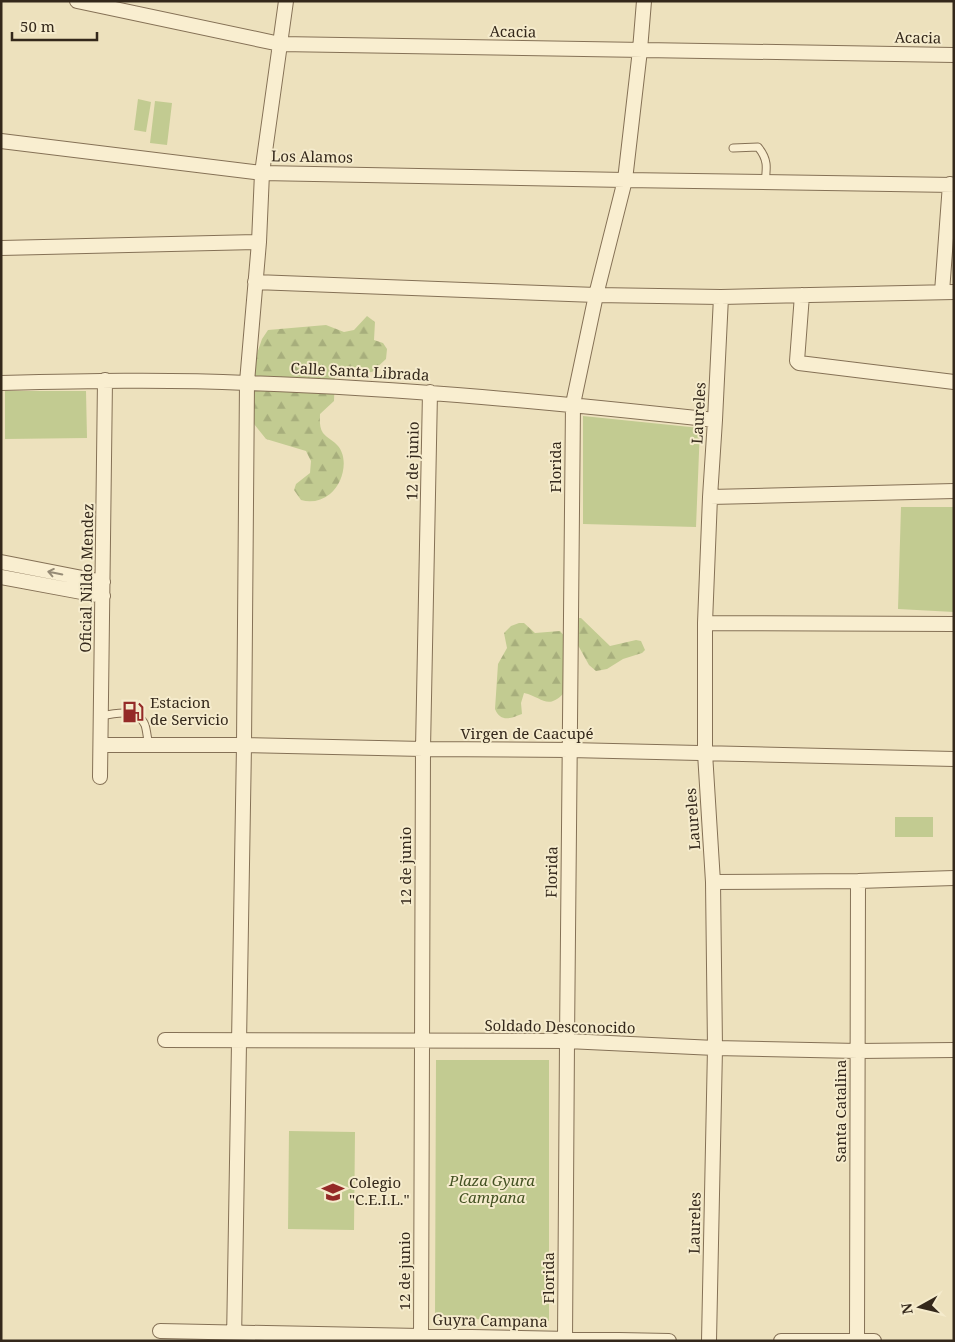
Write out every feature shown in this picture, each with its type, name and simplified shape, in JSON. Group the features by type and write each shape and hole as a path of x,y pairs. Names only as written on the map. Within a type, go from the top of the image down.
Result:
{"street":[{"name":"Acacia","path":"76,1 280,44 954,55"},
{"path":"234,1337 244,745 247,382 259,242 262,172 286,1"},
{"name":"Florida","path":"565,1340 566,1041 573,404 596,295 625,180 644,1"},
{"name":"Los Alamos","path":"1,141 262,172 952,185"},
{"path":"255,282 596,295 721,296 948,292 952,185"},
{"path":"1,248 259,242"},
{"path":"802,295 797,361 799,363 954,382"},
{"name":"Laureles","path":"709,1341 715,1048 713,882 705,753 705,623 721,296"},
{"name":"Calle Santa Librada","path":"1,383 105,380 247,382 430,392 573,404 715,420"},
{"name":"Oficial Nildo Mendez","path":"100,777 105,380"},
{"name":"12 de junio","path":"421,1338 423,749 430,392"},
{"path":"710,497 954,491"},
{"path":"1,562 103,589"},
{"path":"1,577 103,589"},
{"path":"705,623 954,624"},
{"name":"Virgen de Caacupé","path":"101,746 244,745 954,759"},
{"path":"713,882 954,878"},
{"name":"Santa Catalina","path":"857,1340 858,881"},
{"name":"Soldado Desconocido","path":"165,1040 566,1041 715,1048 858,1051 954,1050"},
{"name":"Guyra Campana","path":"160,1331 234,1337 669,1341"},
{"path":"781,1341 874,1341"}],"lane":[{"path":"734,148 758,147 764,155 767,168 765,182"},
{"path":"101,716 121,712 138,716 144,724 149,745"}],"green space":[{"path":"138,99 151,102 146,132 134,130"},
{"path":"155,101 172,103 167,145 150,143"},
{"path":"367,316 375,322 374,340 383,343 387,349 386,359 372,372 335,374 334,401 320,414 320,424 323,433 341,451 344,464 343,471 335,490 330,494 316,501 301,500 294,490 296,484 310,473 311,461 306,451 266,439 246,414 247,382 262,339 268,330 326,325 344,332 354,330"},
{"path":"5,391 86,391 87,438 5,439"},
{"path":"583,416 700,428 696,527 583,524"},
{"path":"901,507 954,507 954,612 898,609"},
{"path":"572,618 581,618 610,646 636,640 641,641 645,650 642,653 623,659 607,669 596,671 589,665 579,647 568,635"},
{"path":"524,623 535,633 560,631 566,638 563,694 557,699 548,702 524,693 521,703 522,714 503,718 495,709 498,664 507,648 504,633 511,626"},
{"path":"895,817 933,817 933,837 895,837"},
{"name":"Plaza Gyura Campana","path":"436,1060 549,1060 549,1321 435,1318"},
{"path":"289,1131 355,1132 354,1230 288,1229"}],"place":[{"name":"Estacion de Servicio","path":"133,712"},
{"name":"Colegio \"C.E.I.L.\"","path":"333,1192"}]}
